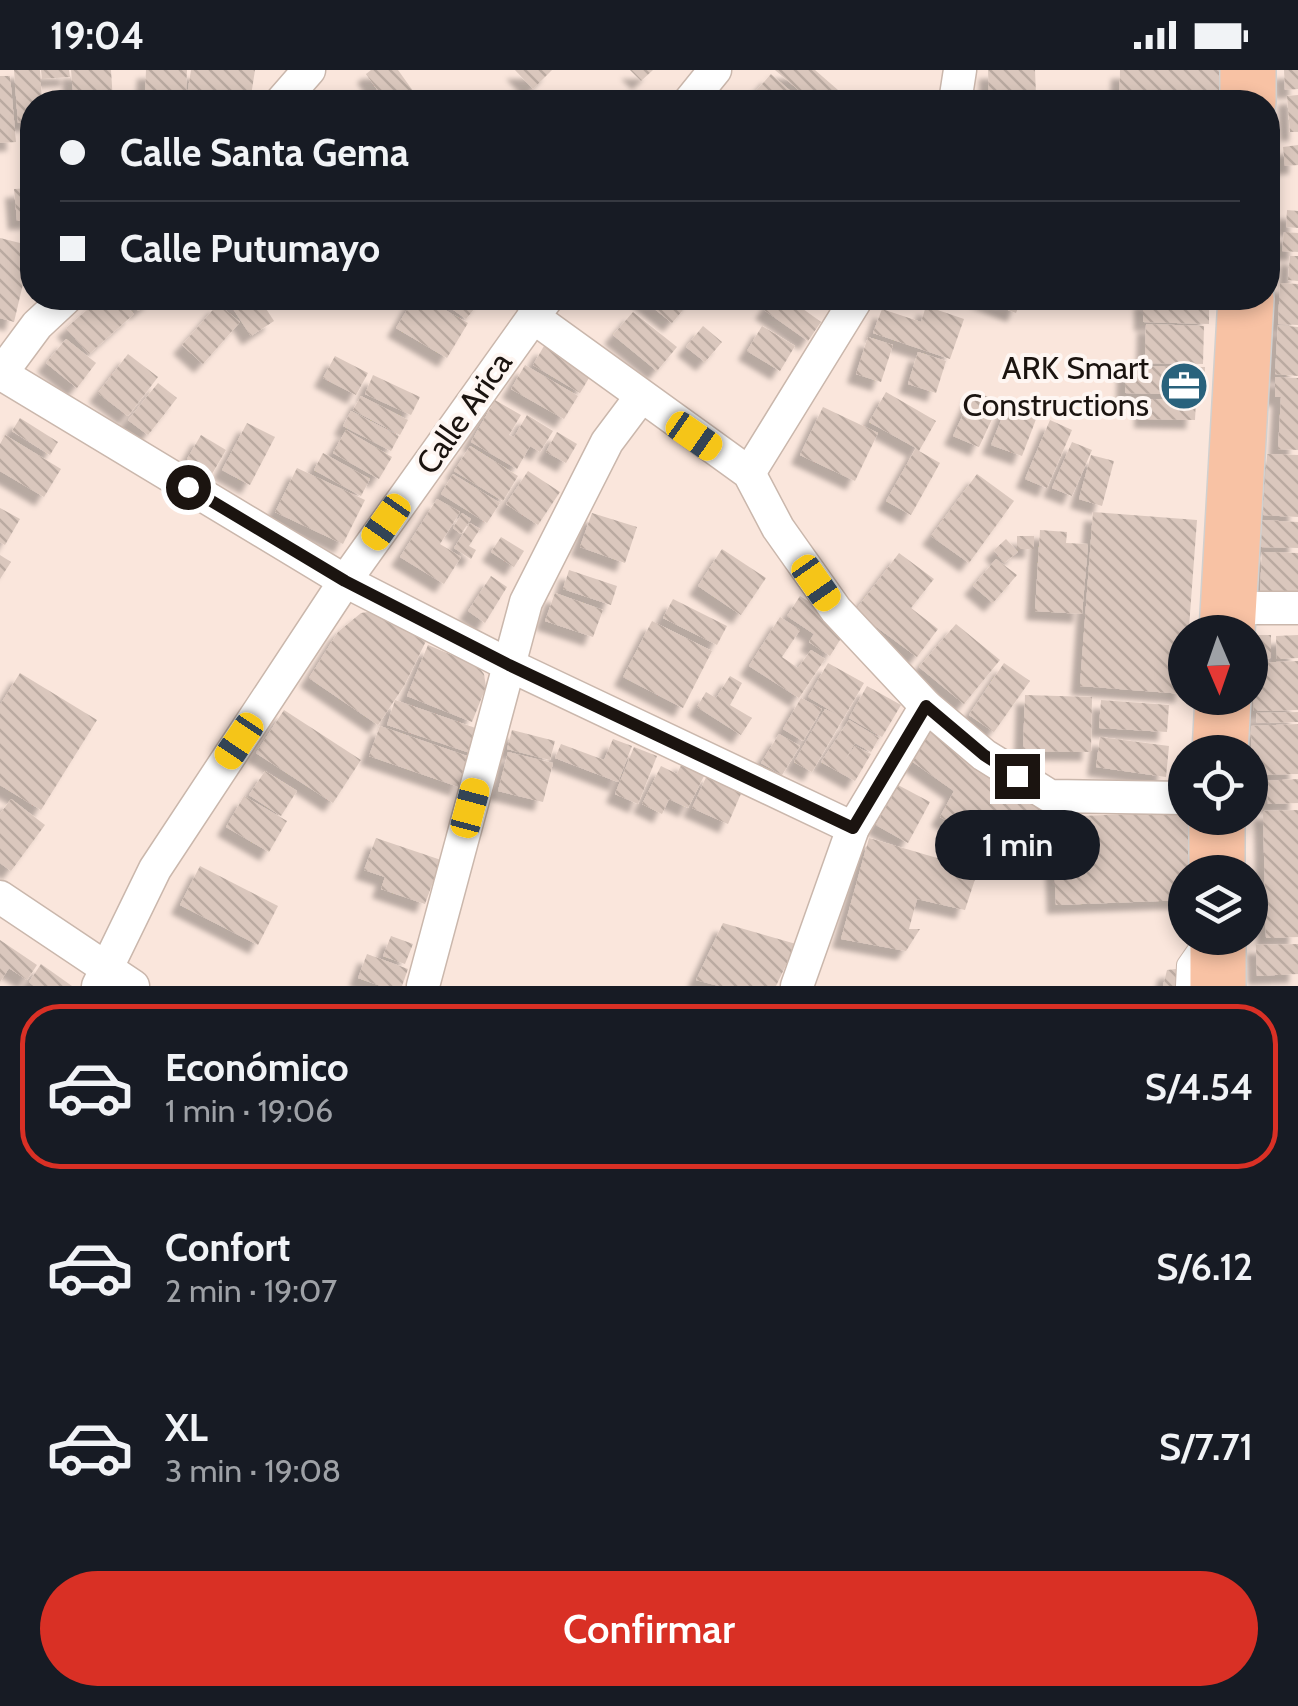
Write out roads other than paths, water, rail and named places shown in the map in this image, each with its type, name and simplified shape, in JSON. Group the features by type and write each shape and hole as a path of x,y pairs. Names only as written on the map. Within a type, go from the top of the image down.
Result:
{"highway":[{"path":"1228,615 1245,310"},
{"path":"1218,955 1218,986"}],"street":[{"path":"292,90 310,70"},
{"path":"54,310 0,374 345,581 509,665 853,828"},
{"name":"Calle Arica","path":"112,981 155,869 345,581 538,310"},
{"path":"543,310 640,398 749,473 778,528 836,610 926,706 984,755 1050,796 1168,798"},
{"path":"749,473 849,310"},
{"path":"423,986 526,602 608,442 640,398"},
{"path":"1257,615 1298,608"},
{"path":"797,986 853,828 926,706"},
{"path":"0,896 112,981"}],"lane":[{"path":"1185,986 1186,965 1193,955"}],"place":[{"name":"ARK Smart Constructions","path":"1184,386"}]}
